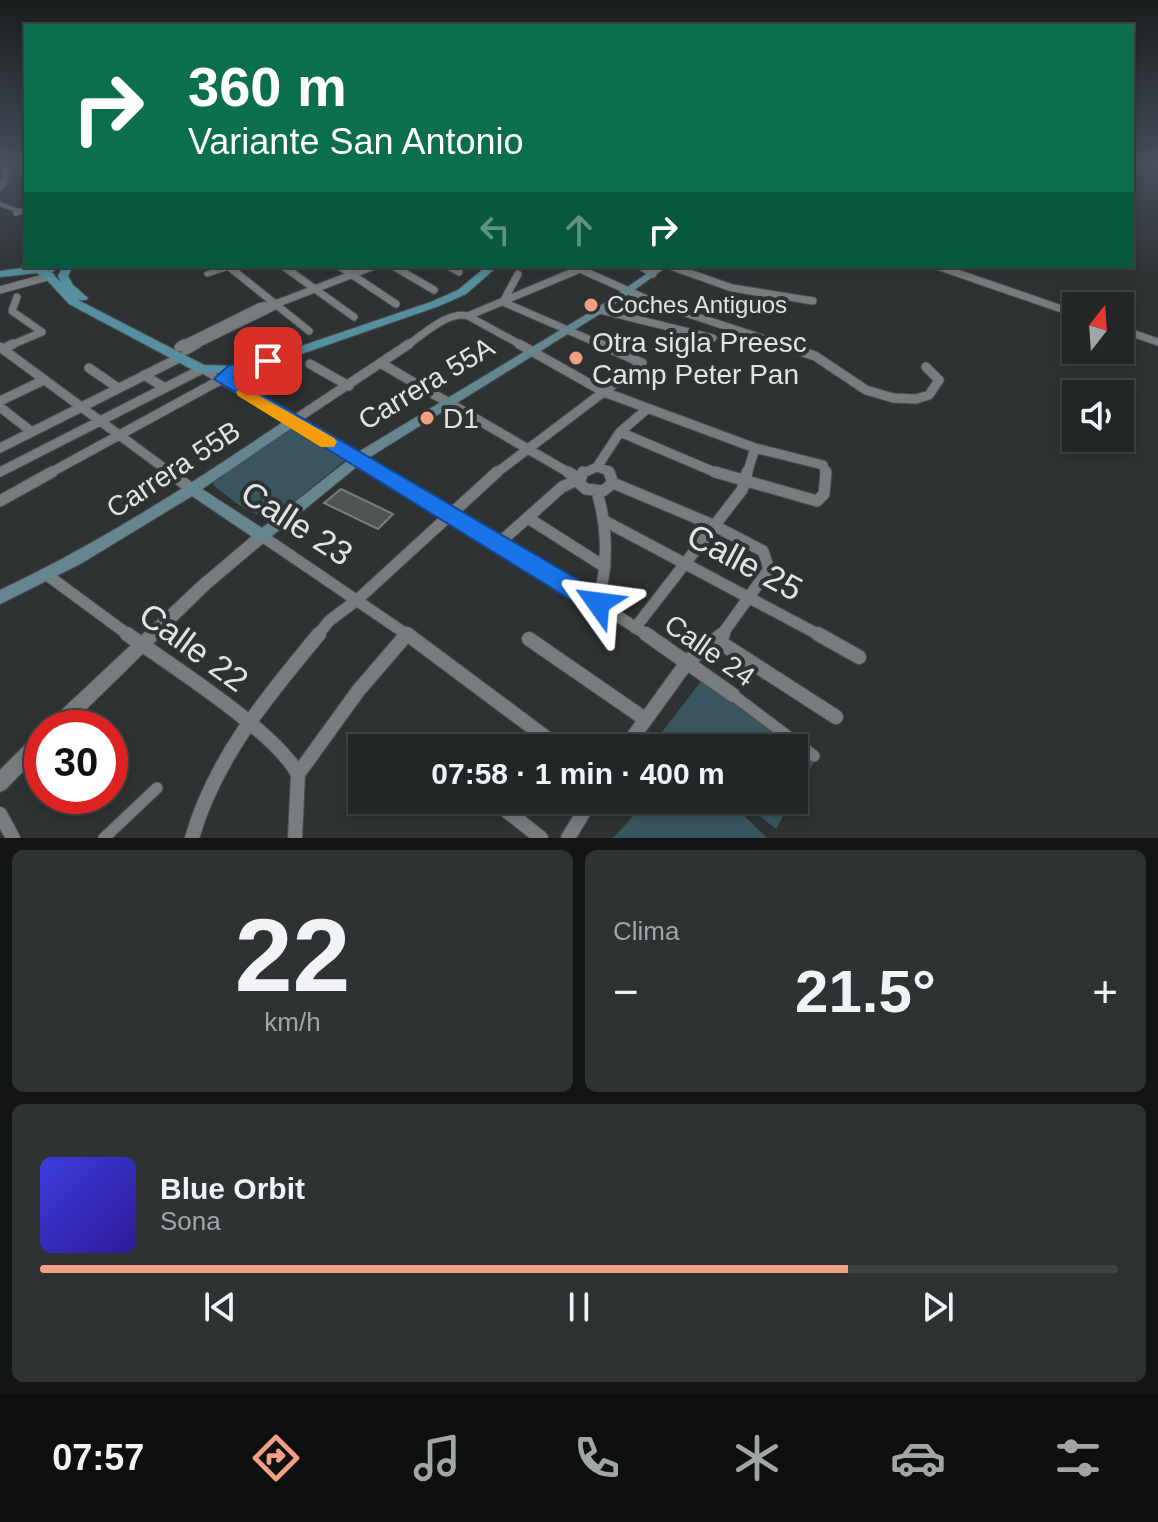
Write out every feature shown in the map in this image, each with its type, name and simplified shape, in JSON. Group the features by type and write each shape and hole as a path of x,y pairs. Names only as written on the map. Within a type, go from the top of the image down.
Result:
{"main road":[{"name":"Calle 24","path":"66,268 63,276 74,292 208,366"},
{"path":"208,366 265,356 438,297 458,287 480,268"},
{"path":"208,366 234,370 449,299 490,268"},
{"name":"Carrera 55A","path":"262,536 355,460 600,310 661,268"},
{"path":"0,273 35,269"},
{"name":"Calle 24","path":"35,269 73,302 182,352"},
{"name":"Calle 24","path":"293,421 355,460"},
{"name":"Carrera 55B","path":"0,597 47,575 193,490 293,421"},
{"name":"Calle 23","path":"193,490 262,536"}],"street":[{"path":"0,204 24,213"},
{"path":"207,274 224,268"},
{"path":"233,268 309,331"},
{"path":"286,268 354,317"},
{"path":"342,268 396,304"},
{"path":"0,448 277,303 369,268"},
{"path":"396,268 434,290"},
{"path":"452,268 459,272"},
{"path":"576,268 658,304 799,349 837,368 852,383 893,398 916,399 929,395 939,380 926,367"},
{"name":"Carrera 55B","path":"293,421 451,317 461,314 468,316 576,268"},
{"path":"643,268 653,274"},
{"path":"676,268 753,294 813,301"},
{"path":"943,268 1062,309"},
{"path":"0,290 35,269"},
{"path":"192,838 195,820 215,775 247,722 329,621 357,600 526,448 642,363 503,302 518,274"},
{"path":"2,348 42,332 11,310 17,297"},
{"path":"600,310 641,323 679,326 713,338"},
{"path":"468,316 604,392 755,448 823,465 826,471 825,492 823,498 817,501 745,483 620,432"},
{"path":"1134,334 1158,342"},
{"name":"Calle 23","path":"2,348 193,490"},
{"path":"310,364 349,386"},
{"path":"382,364 579,479 582,486 597,492 613,483"},
{"path":"0,472 208,366"},
{"name":"Calle 24","path":"208,366 222,379 293,421"},
{"path":"89,368 118,388"},
{"path":"0,501 234,370"},
{"path":"144,375 165,388"},
{"path":"32,432 0,404 44,380"},
{"path":"597,467 620,432 647,409"},
{"path":"635,628 745,483 755,448"},
{"name":"Calle 24","path":"355,460 598,603 688,661 814,756"},
{"path":"498,544 562,487 579,479 585,470 597,467 609,471 613,483 713,525 763,551 769,569 718,641 703,655 688,661 635,734"},
{"path":"597,492 603,520 605,567 598,603"},
{"path":"528,518 605,567"},
{"name":"Calle 25","path":"603,520 749,595 859,657"},
{"name":"Calle 23","path":"262,536 407,634 541,734"},
{"name":"Carrera 55A","path":"74,710 204,585 262,536"},
{"name":"Calle 22","path":"47,575 247,722 291,761 298,774"},
{"path":"295,838 298,774 358,691 407,634"},
{"path":"529,639 645,719"},
{"path":"718,641 836,717"},
{"path":"0,783 24,761"},
{"path":"104,838 157,788"},
{"path":"0,814 13,838"},
{"path":"511,814 541,838"},
{"path":"568,838 583,814"}],"shaded area":[{"path":"292,428 299,428 344,456 344,461 279,514 270,516 245,509 214,486 213,481"},
{"path":"705,676 788,734 661,734"},
{"path":"808,748 818,755 808,772"},
{"path":"635,814 742,814 767,838 613,838"},
{"path":"757,814 784,814 776,829"}],"building":[{"path":"341,489 393,514 378,529 324,503"}],"slow traffic":[{"path":"244,392 328,442"}],"place":[{"name":"Coches Antiguos","path":"591,305"},
{"name":"Otra sigla Preesc Camp Peter Pan","path":"576,358"},
{"name":"D1","path":"427,418"}],"route":[{"path":"268,361 234,370 222,379 598,603"}]}
